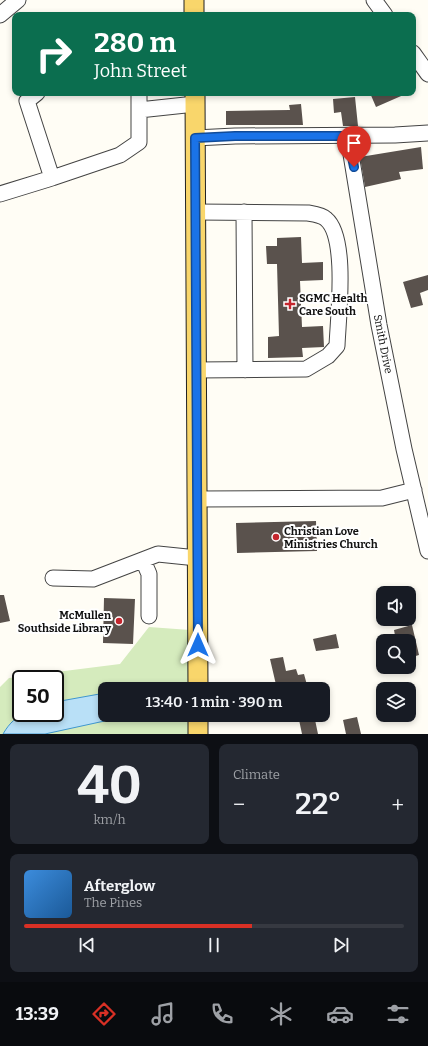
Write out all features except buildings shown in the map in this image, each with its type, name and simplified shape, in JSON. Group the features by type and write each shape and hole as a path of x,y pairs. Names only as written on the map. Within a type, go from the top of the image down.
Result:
{"main road":[{"path":"194,0 194,12"},
{"path":"195,98 198,682"},
{"path":"198,722 198,734"}],"street":[{"path":"0,15 18,0"},
{"path":"374,0 383,12"},
{"path":"416,58 428,74"},
{"path":"33,96 27,101 52,178"},
{"path":"0,194 120,155 139,142 139,96"},
{"path":"139,110 195,98"},
{"path":"195,138 235,136 395,135 428,133"},
{"name":"Smith Drive","path":"348,136 379,325 428,550"},
{"path":"196,212 308,213 325,218 334,230 340,258 336,346 328,356 306,369 196,370"},
{"path":"244,212 245,370"},
{"path":"197,499 382,498 414,490"},
{"path":"53,578 93,579 158,554 197,558"},
{"path":"143,560 149,574 149,616"}],"green space":[{"path":"149,627 190,630 189,682 98,682 98,722 189,722 189,734 0,734 0,687 9,678 12,678 12,722 64,722 64,671 120,664"}],"water":[{"path":"98,694 98,722 100,722 45,734 3,734 13,722 64,722 64,700"}],"place":[{"name":"SGMC Health Care South","path":"290,304"},
{"name":"Christian Love Ministries Church","path":"276,537"},
{"name":"McMullen Southside Library","path":"119,621"}],"route":[{"path":"198,645 195,138 235,136 348,136 354,167"}]}
